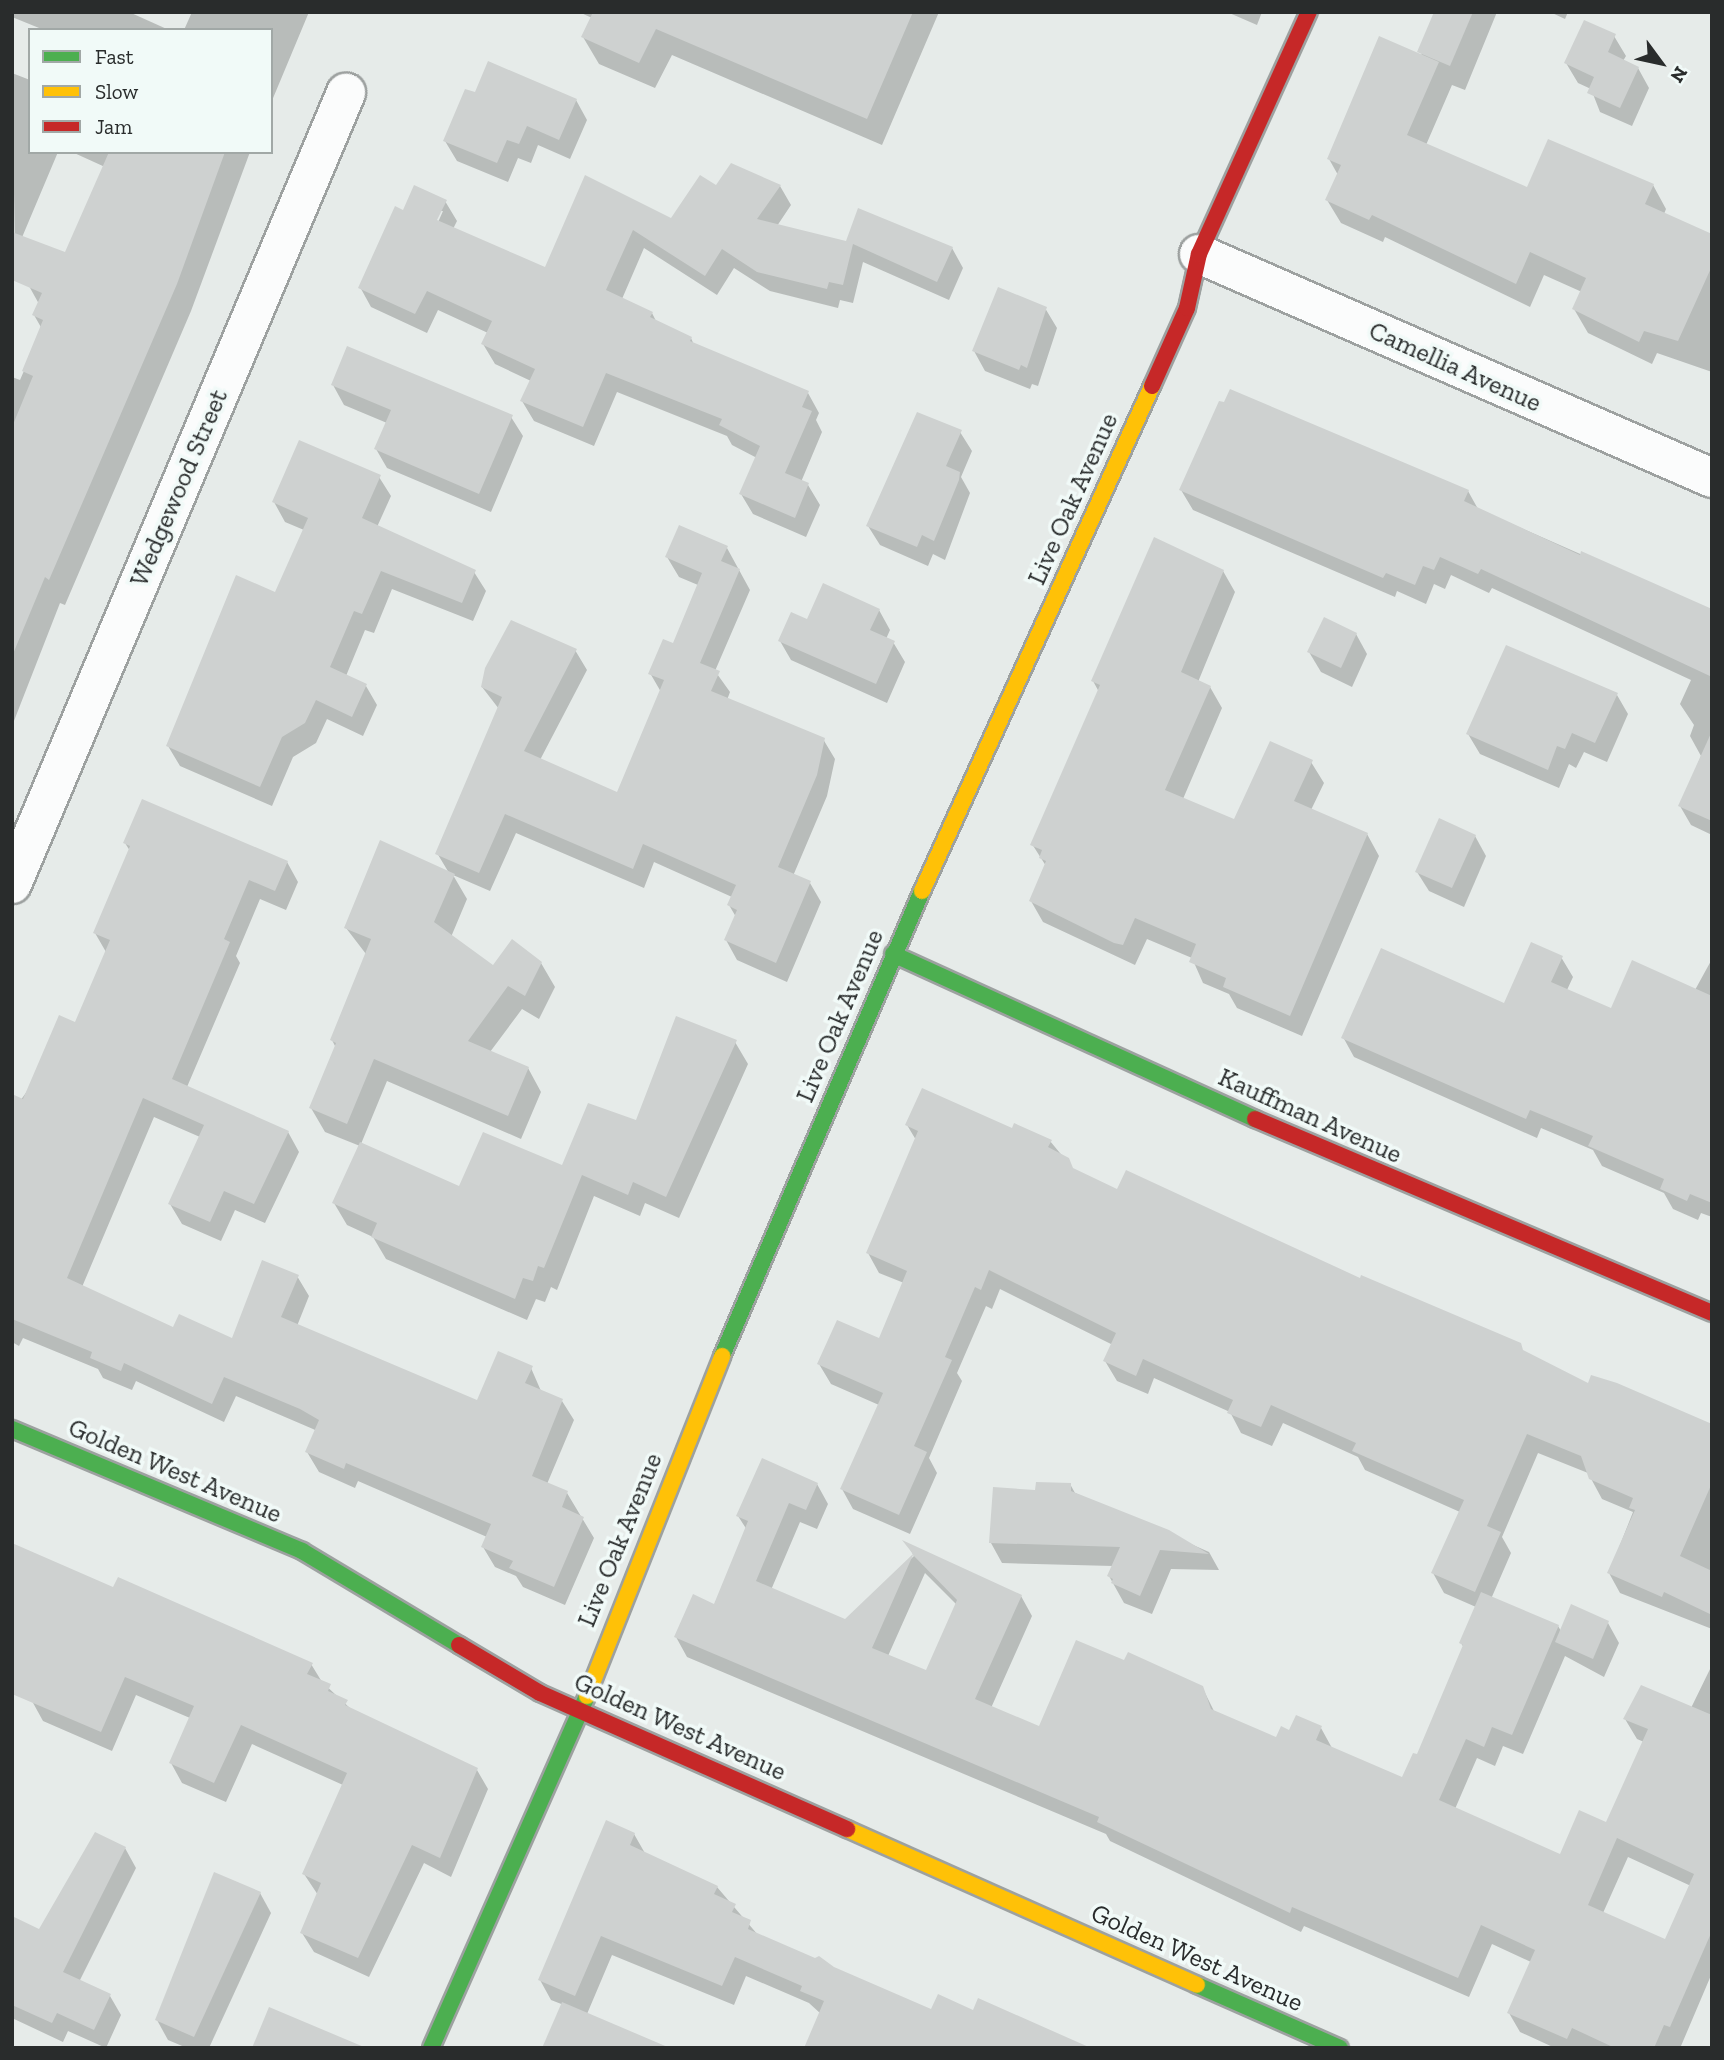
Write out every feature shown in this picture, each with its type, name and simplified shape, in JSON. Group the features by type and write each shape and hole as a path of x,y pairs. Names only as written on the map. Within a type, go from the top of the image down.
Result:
{"street":[{"name":"Live Oak Avenue","path":"431,2048 582,1708 697,1414 893,954 1187,308 1199,254 1271,106 1309,12"},
{"name":"Wedgewood Street","path":"12,884 346,93"},
{"name":"Camellia Avenue","path":"1199,254 1712,478"},
{"name":"Kauffman Avenue","path":"893,954 1296,1138 1712,1313"},
{"name":"Golden West Avenue","path":"12,1429 302,1550 488,1665 1340,2048"}],"building":[{"path":"593,12 913,12 867,119 656,29 639,63 581,37"},
{"path":"1434,12 1473,12 1450,66 1417,52"},
{"path":"1584,20 1616,34 1608,52 1639,67 1620,108 1587,93 1594,77 1564,63"},
{"path":"1379,36 1439,62 1407,135 1527,187 1548,139 1654,184 1645,204 1712,234 1712,266 1678,341 1644,331 1639,342 1572,309 1586,278 1530,252 1516,284 1372,215 1369,220 1325,200 1341,165 1327,159"},
{"path":"488,61 577,99 559,140 527,126 519,144 507,140 497,163 443,141 465,89 475,92"},
{"path":"108,154 224,154 177,284 49,580 45,577 13,654 12,427 33,376 22,371 43,320 32,315 42,293 12,280 12,232 65,252"},
{"path":"731,163 781,185 757,219 846,241 858,208 953,247 937,282 853,244 843,285 829,282 827,289 757,272 722,249 705,276 633,230 606,290 653,312 650,317 692,337 690,341 809,391 802,407 812,411 785,473 809,483 795,518 739,494 760,446 719,425 722,419 606,373 583,427 520,401 535,369 481,344 492,321 427,291 415,314 358,288 395,206 403,210 414,185 447,200 437,220 545,267 585,175 671,218 700,175 716,185"},
{"path":"998,287 1047,307 1027,368 1021,365 1019,370 972,351"},
{"path":"347,346 513,415 479,494 374,449 391,410 331,385"},
{"path":"1230,389 1469,490 1464,501 1580,555 1581,551 1712,609 1712,677 1481,569 1478,574 1440,557 1434,570 1423,566 1415,585 1386,573 1383,578 1179,490 1219,401 1224,402"},
{"path":"917,412 962,430 946,466 960,472 959,480 934,541 922,535 917,547 866,526"},
{"path":"299,440 381,475 362,518 476,570 462,603 381,571 362,614 354,611 330,667 367,684 352,717 316,700 305,723 282,737 260,787 166,746 236,575 275,592 308,518 272,502"},
{"path":"679,525 728,546 721,561 740,569 700,663 720,671 711,691 825,738 817,775 778,867 811,881 776,963 724,940 737,910 727,905 736,885 643,844 633,869 505,814 479,873 435,854 502,697 481,687 485,668 511,620 577,649 524,751 617,792 664,680 648,674 663,639 673,643 702,573 665,557"},
{"path":"1154,537 1224,570 1181,672 1211,686 1165,790 1234,819 1270,741 1313,760 1294,801 1368,833 1290,1016 1223,987 1226,978 1189,962 1196,944 1135,918 1123,945 1114,943 1029,901 1046,861 1039,858 1042,850 1030,845 1100,685 1091,681"},
{"path":"823,583 880,609 870,630 895,641 876,684 778,641 791,612 807,619"},
{"path":"1324,617 1357,633 1341,668 1307,652"},
{"path":"1506,645 1618,693 1595,743 1572,733 1565,749 1557,746 1548,770 1466,734"},
{"path":"1712,731 1712,821 1678,806"},
{"path":"142,799 288,861 275,891 249,880 224,939 230,942 172,1079 289,1131 254,1204 224,1191 210,1222 168,1204 204,1125 143,1098 67,1278 173,1327 179,1314 232,1338 262,1260 299,1275 281,1317 477,1400 498,1351 533,1366 525,1383 563,1399 532,1476 568,1491 562,1507 584,1517 554,1587 509,1568 513,1561 481,1547 491,1524 346,1463 344,1469 305,1452 319,1420 300,1409 224,1377 212,1404 124,1363 121,1371 90,1358 92,1352 12,1319 12,1094 23,1099 59,1015 75,1022 110,940 93,933 130,846 123,843"},
{"path":"1439,818 1476,835 1452,888 1415,872"},
{"path":"380,840 455,874 434,922 493,965 512,939 542,962 525,996 508,986 468,1041 529,1067 508,1116 374,1059 347,1124 309,1108 336,1043 330,1040 371,939 344,928"},
{"path":"1531,942 1563,956 1551,982 1611,1008 1632,960 1712,996 1712,1203 1690,1194 1687,1201 1660,1189 1664,1179 1588,1146 1593,1136 1530,1110 1526,1119 1341,1038 1381,948 1504,1003"},
{"path":"676,1016 737,1040 666,1197 633,1182 628,1195 582,1175 544,1268 538,1266 533,1281 523,1278 515,1299 371,1237 377,1223 332,1203 360,1142 459,1186 483,1132 562,1165 588,1103 636,1120"},
{"path":"922,1088 1012,1128 1014,1123 1052,1140 1048,1147 1069,1158 1073,1168 1117,1189 1126,1170 1360,1278 1361,1275 1521,1343 1523,1350 1588,1383 1591,1375 1617,1383 1712,1424 1712,1483 1680,1556 1712,1571 1712,1615 1664,1592 1662,1597 1607,1573 1635,1510 1629,1508 1633,1498 1589,1479 1581,1456 1527,1434 1487,1526 1501,1532 1475,1592 1431,1573 1464,1500 1352,1451 1356,1443 1271,1405 1261,1427 1227,1413 1233,1400 1143,1359 1136,1376 1103,1361 1116,1333 989,1270 981,1290 975,1287 945,1357 952,1360 914,1446 927,1452 899,1515 840,1489 883,1393 817,1364 837,1320 879,1338 907,1271 866,1253 918,1131 905,1125"},
{"path":"762,1458 818,1483 806,1510 789,1503 756,1581 845,1619 913,1554 902,1540 1022,1595 975,1699 1039,1726 1076,1640 1124,1660 1128,1652 1203,1686 1211,1709 1276,1737 1281,1726 1289,1730 1296,1715 1322,1726 1316,1740 1402,1777 1413,1753 1417,1754 1463,1645 1459,1643 1481,1592 1559,1625 1512,1735 1492,1727 1484,1747 1466,1739 1439,1800 1560,1854 1579,1810 1606,1822 1648,1729 1623,1719 1641,1685 1712,1715 1712,1931 1670,2027 1664,2025 1654,2048 1615,2048 1572,2028 1567,2039 1507,2013 1535,1950 1481,1925 1458,1978 1292,1907 1290,1913 1097,1822 1099,1817 674,1637 693,1594 714,1604 748,1521 736,1516","holes":["913,1555 957,1600 926,1670 872,1648","1617,1838 1694,1874 1665,1939 1588,1905"]},
{"path":"1036,1482 1071,1483 1071,1491 1169,1530 1209,1554 1160,1550 1140,1596 1111,1583 1113,1579 1107,1576 1120,1547 989,1543 993,1487 1035,1490"},
{"path":"12,1543 113,1587 118,1577 313,1663 307,1674 331,1684 328,1691 348,1700 345,1705 478,1768 440,1858 412,1845 358,1958 300,1933 321,1883 302,1874 347,1773 241,1725 214,1783 169,1763 194,1706 125,1677 101,1732 12,1694"},
{"path":"1571,1604 1609,1621 1593,1659 1555,1642"},
{"path":"606,1820 635,1833 630,1845 718,1886 714,1894 736,1904 732,1912 751,1920 748,1929 815,1958 819,1956 834,1967 931,2009 938,1994 973,2010 978,1998 1091,2048 804,2048 824,2001 800,1991 802,1986 735,1957 722,1986 601,1936 575,1996 538,1980"},
{"path":"95,1832 126,1847 63,1972 111,1994 94,2030 57,2013 52,2023 12,2005 12,1916 39,1929"},
{"path":"214,1872 261,1892 194,2037 155,2020"},
{"path":"562,2002 670,2048 542,2048"},
{"path":"269,2007 364,2047 364,2048 252,2048"}],"traffic: fast":[{"path":"722,1356 922,891"},
{"path":"893,954 1255,1119"},
{"path":"12,1429 302,1551 459,1645"},
{"path":"431,2048 587,1696"},
{"path":"1197,1985 1340,2048"}],"traffic: slow":[{"path":"922,891 1152,386"},
{"path":"587,1696 722,1356"},
{"path":"847,1829 1197,1985"}],"traffic: jam":[{"path":"1152,386 1187,308 1199,254 1309,12"},
{"path":"1255,1119 1712,1313"},
{"path":"459,1645 540,1693 847,1829"}]}
